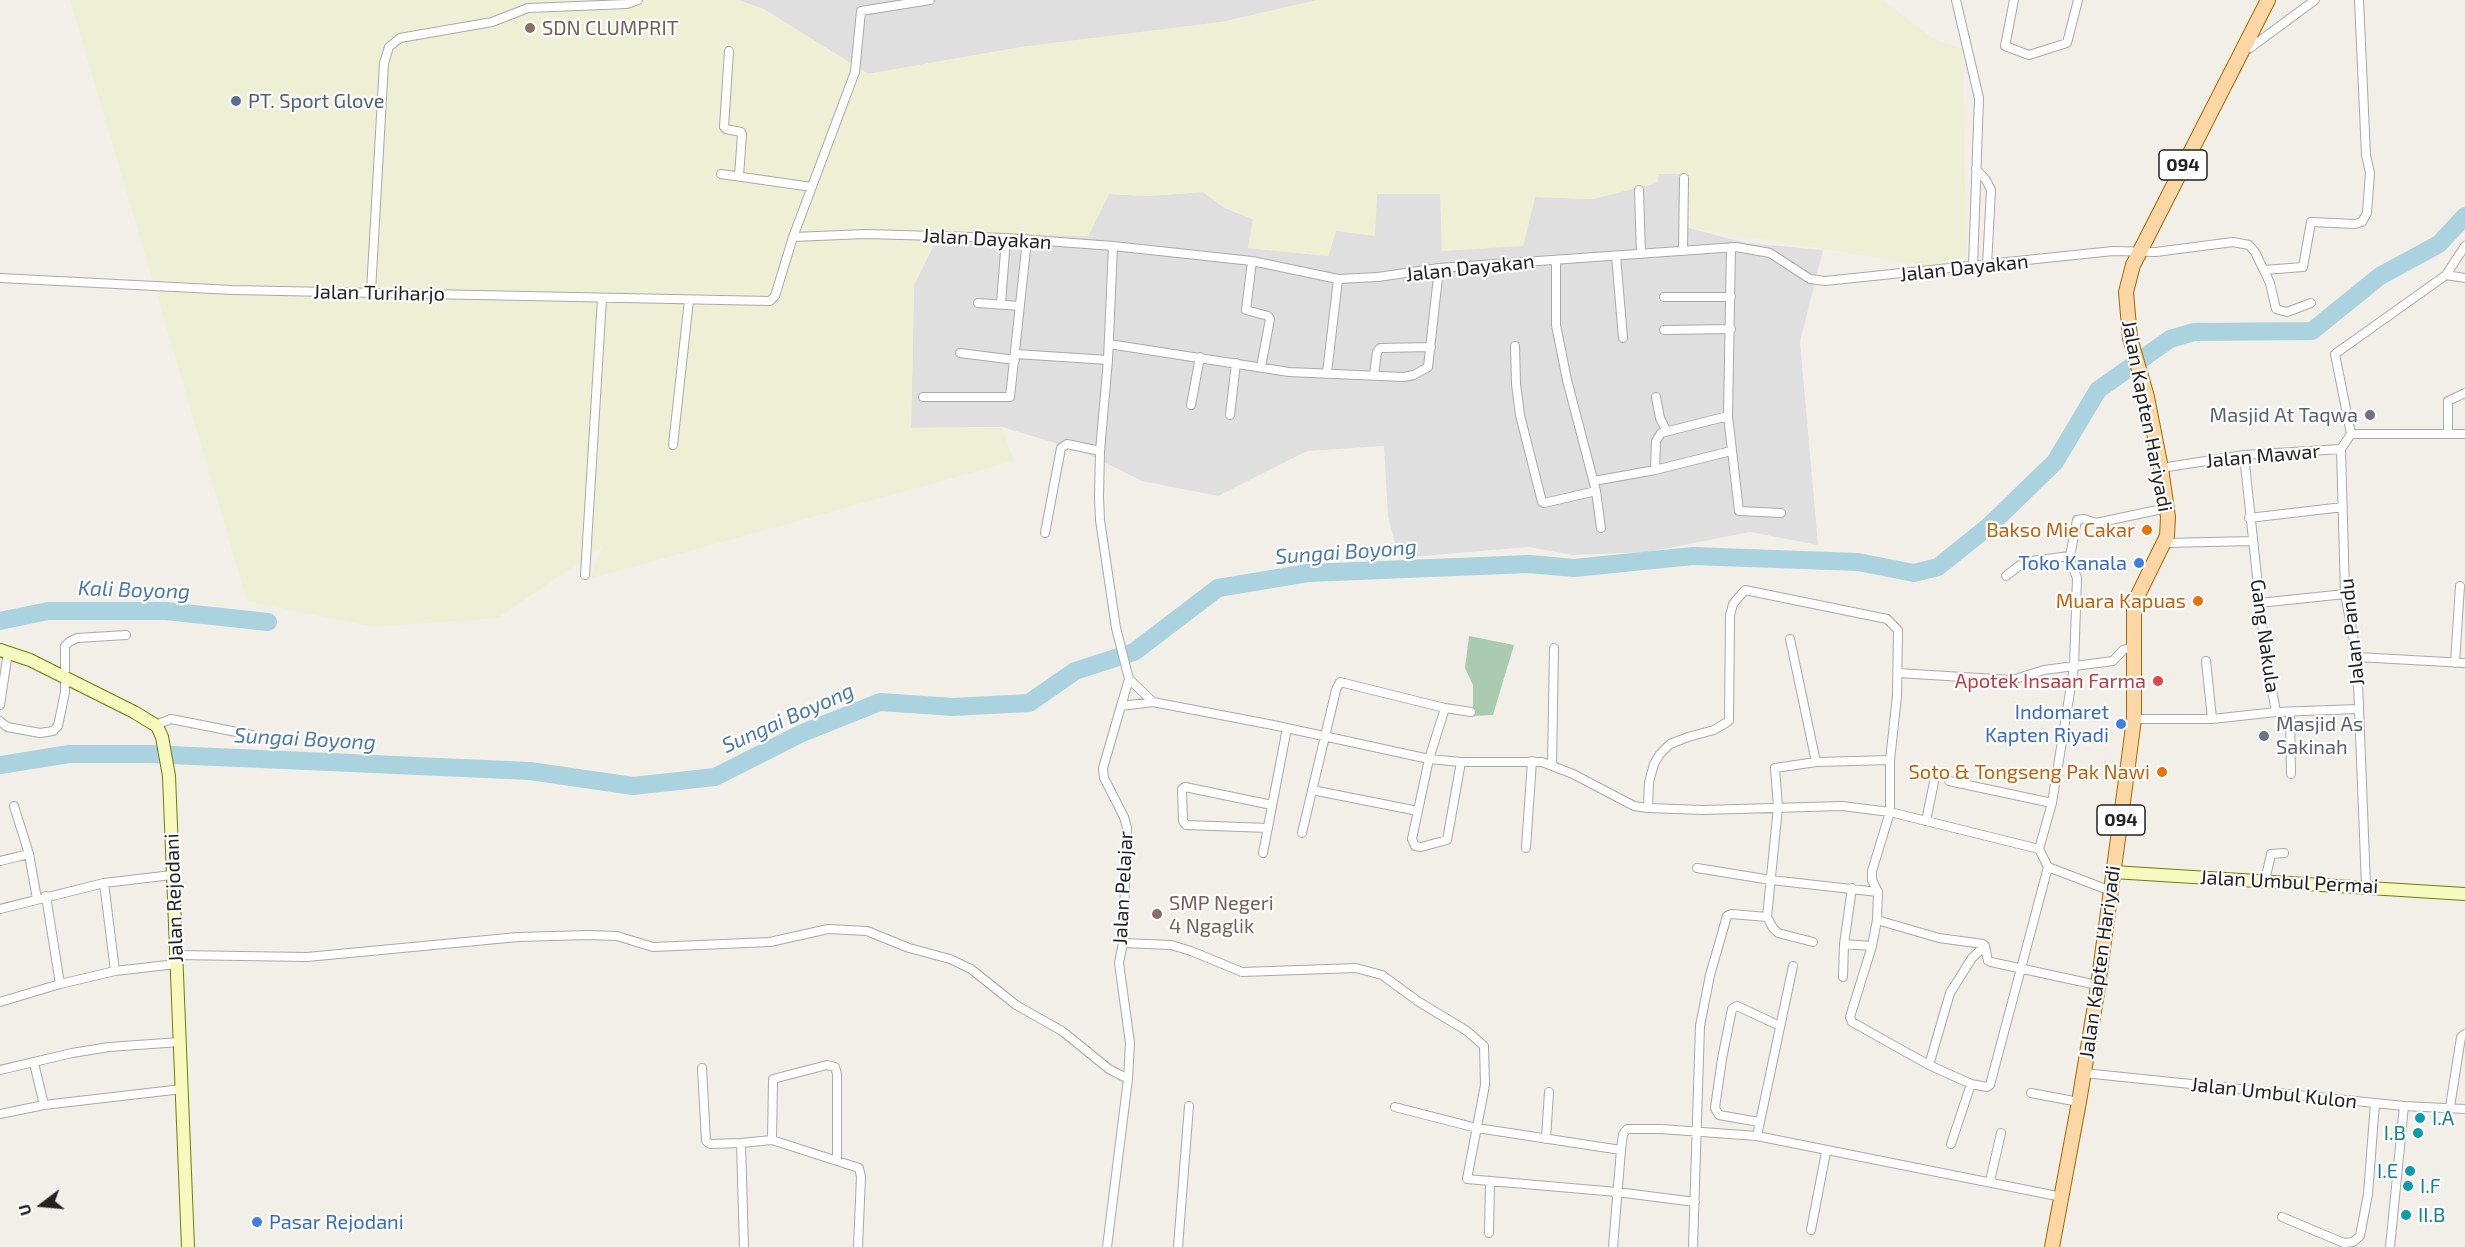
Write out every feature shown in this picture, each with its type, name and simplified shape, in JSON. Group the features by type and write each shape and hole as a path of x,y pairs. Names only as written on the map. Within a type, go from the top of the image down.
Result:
{"main road":[{"name":"Jalan Kapten Hariyadi","path":"2052,1247 2084,1073 2134,719 2137,597 2164,543 2168,517 2147,398 2130,338 2126,292 2139,251 2268,0"},
{"path":"4,651 65,678 156,725"},
{"name":"Jalan Rejodani","path":"156,725 162,737 169,776 188,1247"},
{"name":"Jalan Umbul Permai","path":"2113,872 2366,886 2465,894"}],"street":[{"path":"371,291 386,54 400,38 492,22 529,4 627,4 638,0"},
{"path":"793,237 855,72 861,11 930,0"},
{"path":"2014,0 2005,46 2031,55 2067,44 2078,0"},
{"path":"2244,47 2250,48 2314,0"},
{"path":"2311,303 2287,312 2276,309 2273,292 2264,270 2303,267 2311,222 2355,224 2362,222 2367,213 2370,173 2366,155 2359,0"},
{"path":"1955,1 1979,98 1973,266"},
{"path":"729,51 724,127 742,134 739,176"},
{"path":"1976,169 1991,190 1987,265"},
{"path":"721,174 812,187"},
{"path":"1683,251 1684,178"},
{"path":"1640,190 1641,254"},
{"name":"Jalan Dayakan","path":"793,237 866,234 1005,238 1113,246 1252,261 1338,279 1372,278 1439,268 1731,247 1770,253 1804,276 1817,281 2113,251 2156,252 2241,242 2255,252 2264,270"},
{"name":"Jalan Turiharjo","path":"0,278 232,290 371,291 602,299 770,301 775,296 793,237"},
{"path":"1001,304 1005,238"},
{"path":"923,397 1008,398 1016,357 1027,240"},
{"path":"1113,246 1108,360 1100,450 1100,520 1116,627 1129,679 1153,702"},
{"path":"2465,246 2446,274 2335,354 2351,434 2465,434"},
{"path":"1731,247 1728,416 1739,510 1781,513"},
{"path":"1616,256 1623,338"},
{"path":"1556,260 1556,325 1567,380 1594,481 1601,528"},
{"path":"1252,261 1246,310 1268,315 1270,319 1261,367"},
{"path":"1109,344 1289,372 1403,376 1425,371 1428,367 1431,347 1439,268"},
{"path":"2446,274 2465,278"},
{"path":"1327,373 1338,279"},
{"path":"1664,297 1731,297"},
{"path":"585,575 602,299"},
{"path":"673,446 689,300"},
{"path":"978,303 1020,306"},
{"path":"1664,330 1731,328"},
{"path":"1515,346 1520,415 1542,502 1596,491"},
{"path":"1374,375 1377,352 1380,348 1431,347"},
{"path":"960,353 1108,360"},
{"path":"1191,405 1200,357"},
{"path":"1230,415 1236,363"},
{"path":"2448,434 2448,401 2465,393"},
{"path":"1656,397 1660,418 1666,430"},
{"path":"1655,470 1657,436 1666,430 1728,416"},
{"name":"Jalan Mawar","path":"2161,468 2244,455 2341,449 2351,434"},
{"path":"1045,533 1061,448 1067,444 1100,450"},
{"name":"Jalan Pandu","path":"2341,449 2345,594 2357,657 2366,886"},
{"path":"1594,481 1655,470 1731,451"},
{"name":"Gang Nakula","path":"2134,719 2212,719 2276,712 2259,603 2244,455"},
{"path":"2249,518 2343,507"},
{"path":"2069,557 2072,552 2077,520 2084,519 2094,523 2167,508"},
{"path":"2164,543 2253,541"},
{"path":"2006,576 2024,562 2069,557"},
{"path":"1648,808 1649,782 1654,764 1660,754 1670,744 1688,736 1714,730 1726,725 1729,721 1730,615 1733,604 1745,590 1887,619 1898,630 1898,673 1890,760 1890,812 1872,871 1872,880 1878,892 1877,920 1851,1019 1929,1065 1971,1084 1987,1087 1990,1085 2048,867 2039,849 2052,803 2074,667 2077,578 2069,557"},
{"path":"2455,663 2460,586"},
{"path":"2259,603 2345,594"},
{"path":"0,721 7,727 40,733 53,731 58,726 65,678 65,646 77,638 126,635"},
{"path":"1790,639 1816,762"},
{"path":"1898,673 2012,680 2044,670 2113,661 2123,650 2135,646"},
{"path":"1552,765 1554,648"},
{"path":"0,705 4,651"},
{"path":"2357,657 2465,663"},
{"path":"2206,661 2212,719"},
{"name":"Jalan Pelajar","path":"1107,1247 1128,1079 1130,1043 1119,963 1123,943 1127,828 1124,817 1104,778 1103,768 1129,679"},
{"path":"1302,833 1336,690 1340,682 1445,708 1471,712"},
{"path":"1121,706 1153,702 1429,759 1461,762 1532,761 1552,765 1634,806 1702,810 1842,806 1890,812 2039,849"},
{"path":"1445,708 1429,759 1412,839 1413,844 1421,847 1445,842 1461,762"},
{"path":"2276,712 2358,709"},
{"path":"2290,712 2291,774"},
{"path":"156,725 171,719 252,735"},
{"path":"1263,853 1287,728"},
{"path":"1813,942 1778,933 1767,917 1778,807 1775,768 1816,762 1890,760"},
{"path":"1526,848 1532,761"},
{"path":"1949,781 2052,803"},
{"path":"1926,821 1934,782"},
{"path":"1268,828 1186,825 1183,821 1182,789 1185,787 1272,805"},
{"path":"1312,790 1418,811"},
{"path":"14,806 42,898 60,984"},
{"path":"2265,881 2271,854 2284,853"},
{"path":"0,861 28,854"},
{"path":"1697,867 1771,880 1878,892"},
{"path":"2048,867 2111,891"},
{"path":"0,909 104,884 172,875"},
{"path":"104,884 115,971"},
{"path":"1843,977 1844,944 1852,888"},
{"path":"1693,1247 1700,1026 1710,975 1726,916 1731,914 1767,917"},
{"path":"1877,920 1939,938 1985,946"},
{"path":"0,1002 60,984 176,959 307,957 518,937 605,934 623,937 652,947 770,942 828,929 867,931 909,948 950,959 971,969 1016,1005 1062,1031 1109,1069 1128,1079"},
{"path":"1123,943 1171,945 1242,972 1356,968 1383,975 1419,1002 1467,1030 1484,1046 1485,1085 1467,1178 1469,1180 1617,1192 1695,1202"},
{"path":"1844,944 1872,946"},
{"path":"1985,946 1988,961 2020,970 2097,985"},
{"path":"1929,1065 1950,993 1972,958 1985,946"},
{"path":"1757,1136 1792,966"},
{"path":"1760,1122 1719,1115 1715,1108 1732,1009 1737,1006 1780,1026"},
{"path":"2450,1107 2461,1037 2465,1034"},
{"path":"0,1070 109,1047 180,1042"},
{"path":"34,1063 44,1105"},
{"path":"772,1140 773,1079 827,1065 835,1067 837,1074 837,1159"},
{"path":"702,1068 706,1141 710,1144 772,1140 837,1159 859,1168 861,1177 858,1247"},
{"name":"Jalan Umbul Kulon","path":"2084,1073 2404,1106 2465,1109"},
{"path":"1951,1144 1971,1084"},
{"path":"0,1114 44,1105 182,1089"},
{"path":"1546,1139 1549,1092"},
{"path":"2031,1093 2079,1102"},
{"path":"2282,1216 2344,1243 2353,1242 2360,1236 2368,1194 2375,1103"},
{"path":"1178,1247 1189,1106"},
{"path":"2390,1247 2404,1106"},
{"path":"1395,1107 1477,1128 1621,1150"},
{"path":"1613,1247 1621,1150 1623,1134 1627,1129 1698,1131 1757,1136 1826,1152 1990,1181 2062,1197"},
{"path":"1990,1181 2001,1133"},
{"path":"741,1143 744,1247"},
{"path":"1811,1230 1826,1152"},
{"path":"1489,1233 1490,1181"}],"shaded area":[{"path":"738,0 1318,0 1222,22 1022,47 868,74 764,10"},
{"path":"1659,174 1686,174 1685,227 1746,243 1823,250 1800,342 1818,545 1750,532 1648,552 1573,555 1528,547 1399,558 1388,516 1384,446 1307,451 1218,496 1142,481 1082,451 1002,427 911,428 914,285 940,232 1088,236 1109,194 1148,196 1203,192 1225,208 1253,219 1248,248 1328,256 1336,231 1377,194 1440,194 1523,246 1535,197 1593,199"}],"green space":[{"path":"70,0 738,0 764,9 868,74 1022,47 1222,22 1318,0 1883,0 1934,39 1963,49 1966,256 1928,266 1685,227 1685,174 1659,174 1657,183 1593,199 1535,197 1523,246 1442,251 1440,194 1377,194 1375,236 1336,231 1328,256 1248,248 1253,219 1225,208 1203,192 1148,196 1109,194 1088,236 940,232 914,285 911,428 1002,427 1014,461 589,579 602,547 498,618 373,627 247,601"},
{"path":"1469,636 1514,645 1493,715 1473,716 1473,685 1465,668"}],"waterway":[{"name":"Sungai Boyong","path":"0,765 69,754 149,754 530,771 633,786 715,777 800,734 880,702 953,707 1029,703 1075,671 1134,652 1218,588 1308,573 1529,564 1574,568 1693,556 1858,562 1914,573 1938,567 1989,526 2055,462 2098,390 2170,339 2194,332 2312,331 2380,276 2439,244 2465,216"},
{"name":"Kali Boyong","path":"0,621 48,611 166,611 268,622"}],"place":[{"name":"SDN CLUMPRIT","path":"530,28"},
{"name":"PT. Sport Glove","path":"236,101"},
{"name":"Masjid At Taqwa","path":"2370,415"},
{"name":"Bakso Mie Cakar","path":"2147,530"},
{"name":"Toko Kanala","path":"2139,563"},
{"name":"Muara Kapuas","path":"2198,601"},
{"name":"Apotek Insaan Farma","path":"2158,681"},
{"name":"Indomaret Kapten Riyadi","path":"2121,724"},
{"name":"Masjid As Sakinah","path":"2264,736"},
{"name":"Soto & Tongseng Pak Nawi","path":"2162,772"},
{"name":"SMP Negeri 4 Ngaglik","path":"1157,914"},
{"name":"I.A","path":"2420,1118"},
{"name":"I.B","path":"2418,1133"},
{"name":"I.E","path":"2410,1171"},
{"name":"I.F","path":"2408,1186"},
{"name":"II.B","path":"2406,1215"},
{"name":"Pasar Rejodani","path":"257,1222"}]}
